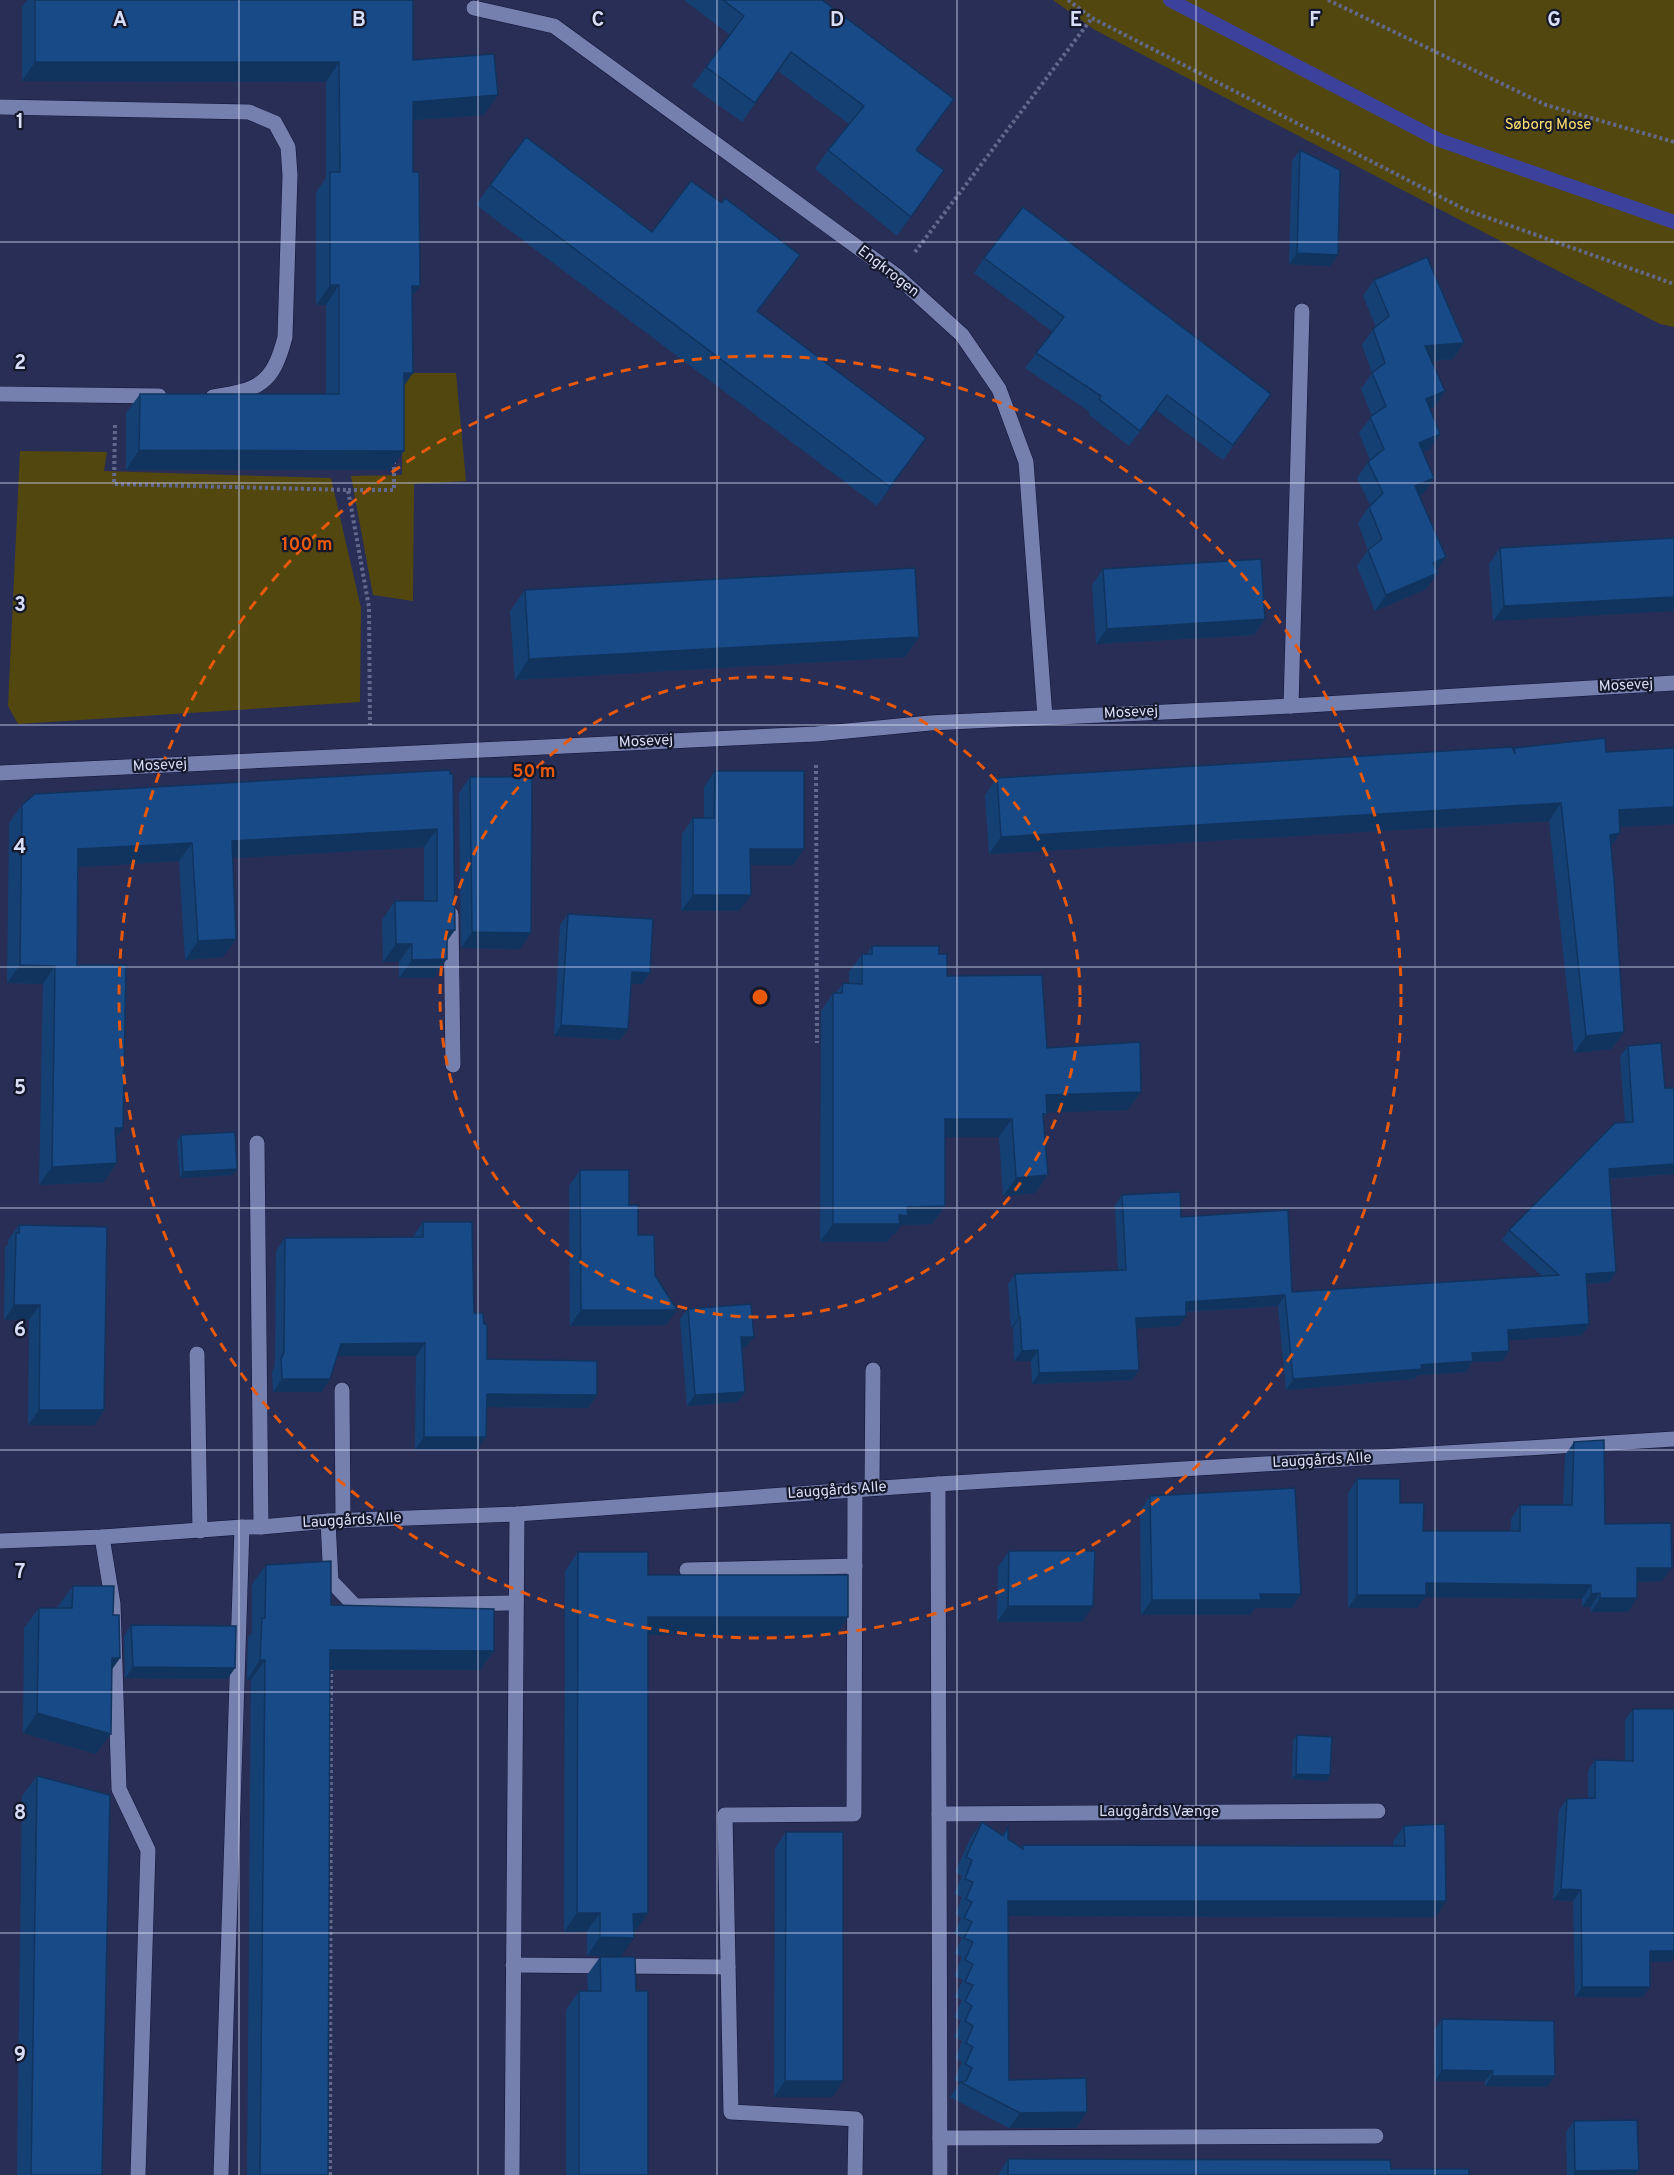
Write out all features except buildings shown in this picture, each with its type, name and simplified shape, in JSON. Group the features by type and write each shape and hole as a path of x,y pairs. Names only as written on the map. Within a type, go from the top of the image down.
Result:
{"street":[{"name":"Engkrogen","path":"474,8 554,27 897,276 962,335 999,388 1026,462 1045,717"},
{"path":"0,107 249,112 275,123 288,147 290,175 285,337 279,361 263,383 242,392 203,397"},
{"path":"1291,706 1302,311"},
{"path":"0,394 170,396"},
{"name":"Mosevej","path":"0,773 371,756 449,758 816,734 930,723 1291,706 1674,683"},
{"path":"451,903 453,1065"},
{"path":"257,1143 261,1527"},
{"path":"197,1354 200,1531"},
{"path":"872,1488 873,1370"},
{"path":"342,1390 331,1581 355,1606 516,1603"},
{"name":"Lauggårds Alle","path":"0,1541 102,1537 335,1521 517,1514 872,1488 1674,1440"},
{"path":"938,1484 940,2175"},
{"path":"855,1490 854,1814 725,1815 731,2112 856,2119 855,2175"},
{"path":"512,2175 517,1514"},
{"path":"221,2175 242,1527"},
{"path":"102,1537 114,1604 118,1789 148,1850 138,2175"},
{"path":"687,1570 855,1566"},
{"name":"Lauggårds Vænge","path":"939,1814 1378,1811"},
{"path":"513,1965 728,1967"},
{"path":"940,2138 1376,2136"}],"path":[{"path":"1068,0 1092,18 1466,210 1674,284"},
{"path":"1328,0 1546,105 1674,142"},
{"path":"897,276 1092,18"},
{"path":"116,396 114,484 394,490 394,455"},
{"path":"348,490 369,607 371,756"},
{"path":"816,734 817,1043"},
{"path":"330,2175 331,1664"}],"green space":[{"name":"Søborg Mose","path":"1053,0 1674,0 1674,327 1660,324 1095,30"},
{"path":"403,373 456,373 466,481 414,484 413,601 373,595 351,476 402,475"},
{"path":"20,451 107,452 104,471 331,478 361,608 360,702 18,724 8,706"}],"waterway":[{"path":"1170,0 1439,140 1674,222"}]}
